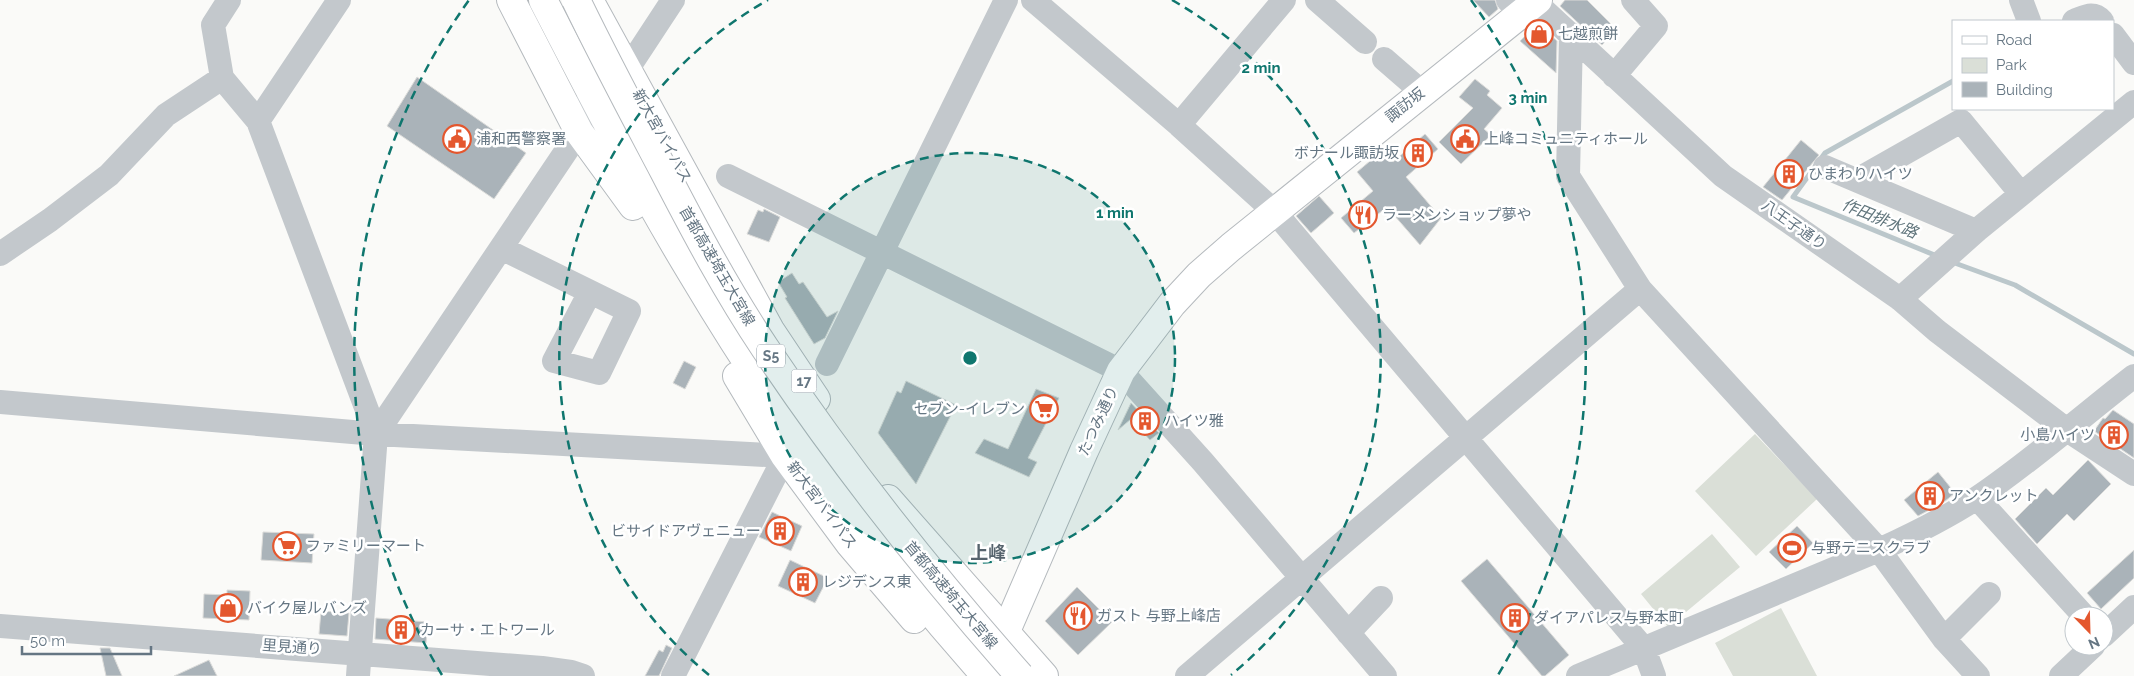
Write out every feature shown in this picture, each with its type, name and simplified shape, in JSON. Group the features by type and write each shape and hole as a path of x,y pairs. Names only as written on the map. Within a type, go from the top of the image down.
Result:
{"main road":[{"path":"511,0 579,132 633,206"},
{"name":"新大宮バイパス","path":"536,0 587,103 633,206 785,456 850,544 962,676"},
{"name":"首都高速埼玉大宮線","path":"543,0 613,134 688,267 751,367 841,497 907,582 986,676"},
{"name":"首都高速埼玉大宮線","path":"576,0 710,260 764,347 859,480 907,542 1020,676"},
{"name":"新大宮バイパス","path":"588,0 766,321 863,470 1044,676"},
{"name":"17","path":"594,0 622,59"},
{"name":"諏訪坂","path":"1274,211 1422,92 1525,4"},
{"name":"たつみ通り","path":"986,676 1121,371 1172,304 1199,275 1274,211"}],"street":[{"path":"229,0 213,25 222,78 258,121 376,434 358,676"},
{"path":"258,121 339,0"},
{"path":"622,59 673,0"},
{"path":"827,364 1006,0"},
{"path":"1033,0 1179,125 1274,211 1644,649 1654,676"},
{"path":"1179,125 1284,0"},
{"path":"1318,0 1365,42"},
{"path":"1614,76 1656,26 1633,0"},
{"path":"2021,0 2029,20"},
{"name":"八王子通り","path":"1525,4 1571,34 1723,176 1900,299 1937,330 2067,430 2134,474"},
{"path":"2077,20 2093,14 2097,15 2101,20"},
{"path":"1571,34 1568,176 1640,290 1879,550 1944,639 1978,676"},
{"path":"2114,36 2134,62"},
{"path":"1384,59 1422,92"},
{"path":"0,254 50,220 108,175 166,115 222,78"},
{"path":"1900,299 1976,231 2134,102"},
{"path":"376,434 579,132 587,103"},
{"path":"1857,180 1961,121 2021,194"},
{"path":"1825,167 1976,231"},
{"path":"728,176 1121,371 1203,462 1385,676"},
{"path":"501,248 590,292"},
{"path":"1187,676 1640,290"},
{"path":"1578,676 1926,529 1977,498 2067,430 2128,380"},
{"path":"0,402 376,434 785,456 673,676"},
{"path":"1977,498 2075,606"},
{"path":"1944,639 1989,594"},
{"path":"1348,633 1381,598"},
{"path":"2114,626 2134,607"},
{"name":"里見通り","path":"0,626 359,652 542,668 571,672 583,676"},
{"path":"2066,674 2083,656"}],"green space":[{"path":"1755,434 1817,499 1756,556 1695,491"},
{"path":"1712,534 1740,567 1668,627 1641,594"},
{"path":"1781,608 1817,676 1733,676 1715,643"}],"building":[{"path":"1473,0 1495,0 1498,9 1489,17"},
{"path":"1565,0 1587,0 1617,30 1602,45 1560,6"},
{"path":"1538,24 1557,41 1556,73 1520,41"},
{"name":"浦和西警察署","path":"417,77 526,153 494,199 387,126"},
{"path":"1475,79 1490,91 1487,95 1502,108 1484,129 1491,135 1461,164 1439,142 1473,108 1459,97"},
{"path":"1425,134 1438,149 1406,177 1441,218 1420,245 1387,207 1354,233 1341,218 1373,191 1357,172 1383,150 1393,162"},
{"name":"ひまわりハイツ","path":"1801,140 1819,155 1782,200 1763,187"},
{"path":"1319,196 1334,213 1311,233 1296,216"},
{"path":"764,209 780,217 769,242 747,234 758,210 763,212"},
{"path":"792,273 799,284 803,282 827,317 838,311 825,338 814,344 785,298 787,297 778,282"},
{"path":"684,361 696,367 685,389 673,383"},
{"path":"906,381 956,405 916,484 878,433 897,391 901,393"},
{"path":"1036,389 1059,398 1028,458 1037,462 1029,477 975,453 984,439 1008,449"},
{"path":"1131,403 1159,433 1150,440 1131,419 1118,430"},
{"name":"小島ハイツ","path":"2113,410 2134,424 2134,458 2094,431 2103,418 2105,419"},
{"path":"2088,460 2111,484 2074,521 2067,514 2037,544 2015,519 2046,488 2053,495"},
{"name":"アンクレット","path":"1938,472 1955,493 1944,502 1918,516 1904,500"},
{"name":"ビサイドアヴェニュー","path":"772,512 802,526 791,551 759,537"},
{"path":"1797,526 1813,543 1786,569 1769,552"},
{"path":"263,532 314,534 312,563 261,560"},
{"path":"2134,550 2134,578 2104,606 2098,606 2087,593"},
{"name":"ダイアパレス与野本町","path":"1487,559 1569,655 1545,676 1542,676 1461,581"},
{"name":"レジデンス東","path":"790,560 828,578 815,603 778,586"},
{"path":"1077,587 1112,622 1078,655 1045,621"},
{"path":"227,590 250,591 249,620 203,618 204,594 227,595"},
{"path":"321,611 349,613 347,636 319,634"},
{"name":"カーサ・エトワール","path":"376,618 428,622 426,643 375,639"},
{"path":"666,645 672,648 659,676 645,676 659,650 663,652"},
{"path":"100,648 110,648 122,676 106,676"},
{"path":"209,660 217,676 174,676"}],"waterway":[{"name":"作田排水路","path":"1937,256 1793,197 1825,153 1952,82"},
{"name":"作田排水路","path":"1952,262 2015,285 2134,354"}],"place":[{"name":"七越煎餅","path":"1539,34"},
{"name":"浦和西警察署","path":"457,139"},
{"name":"上峰コミュニティホール","path":"1465,139"},
{"name":"ボナール諏訪坂","path":"1418,153"},
{"name":"ひまわりハイツ","path":"1789,174"},
{"name":"ラーメンショップ夢や","path":"1363,215"},
{"name":"セブン-イレブン","path":"1044,409"},
{"name":"ハイツ雅","path":"1145,421"},
{"name":"小島ハイツ","path":"2114,435"},
{"name":"アンクレット","path":"1930,496"},
{"name":"ビサイドアヴェニュー","path":"780,531"},
{"name":"ファミリーマート","path":"287,546"},
{"name":"与野テニスクラブ","path":"1792,548"},
{"name":"レジデンス東","path":"803,582"},
{"name":"バイク屋ルバンズ","path":"228,608"},
{"name":"ガスト 与野上峰店","path":"1078,616"},
{"name":"ダイアパレス与野本町","path":"1515,618"},
{"name":"カーサ・エトワール","path":"401,630"}],"district":[{"name":"上峰","path":"988,553"}]}
